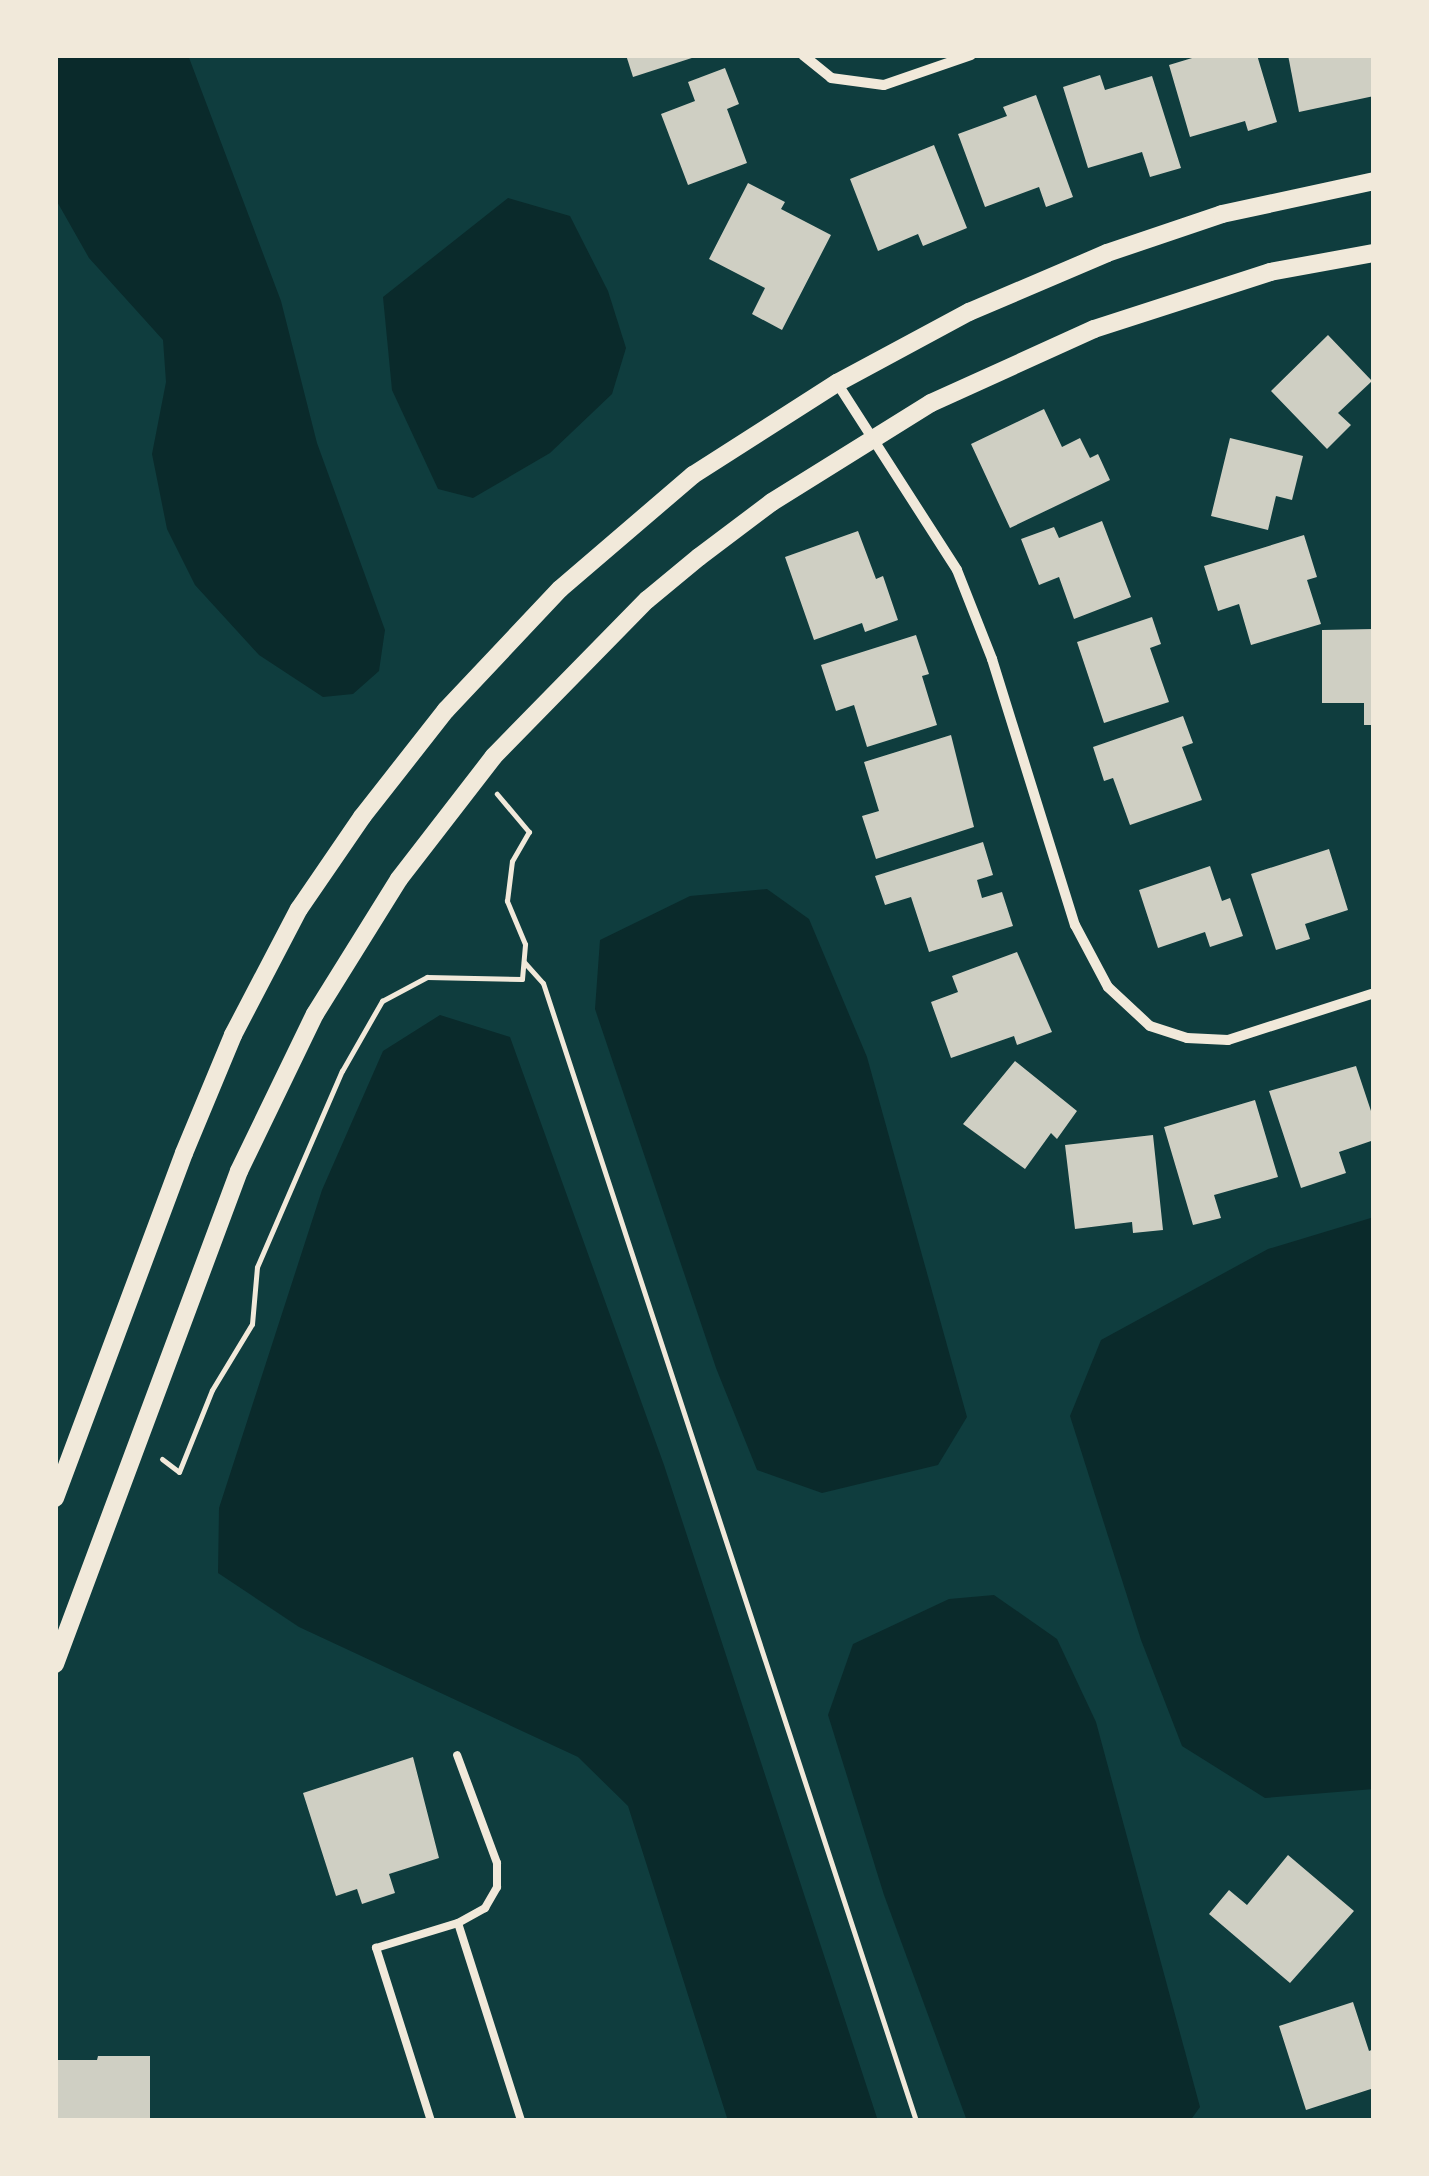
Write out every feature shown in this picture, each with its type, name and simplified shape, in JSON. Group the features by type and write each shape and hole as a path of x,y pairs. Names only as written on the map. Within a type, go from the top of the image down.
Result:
{"street":[{"path":"803,55 831,78 884,85 971,55"},
{"path":"55,1498 184,1153 233,1035 299,909 362,818 446,710 560,589 692,476 836,383 970,312 1108,253 1222,214 1374,181"},
{"path":"55,1664 239,1170 315,1014 398,879 494,756 648,600 772,502 982,376 1094,328 1270,272 1374,253"},
{"path":"836,383 957,570 992,660 1075,925 1108,987 1150,1026 1187,1038 1228,1040 1374,993"}],"lane":[{"path":"431,2121 376,1948 458,1923 485,1908 496,1887 497,1863 457,1756"},
{"path":"458,1923 521,2121"}],"path":[{"path":"162,1459 179,1472 212,1390 252,1324 256,1267 342,1071 382,1001 427,977 522,979 526,944 506,901 512,861 529,832 497,794"},
{"path":"524,962 543,984 916,2121"}],"water":[{"path":"55,55 188,55 281,301 317,443 385,630 379,671 353,694 323,697 259,655 195,585 167,529 152,454 166,382 163,340 89,258 55,198"},
{"path":"508,198 570,216 608,291 626,348 612,394 550,453 473,498 438,489 392,390 383,297"},
{"path":"767,889 809,919 867,1057 967,1417 938,1465 822,1493 757,1470 716,1368 595,1009 600,940 690,896"},
{"path":"440,1015 510,1037 664,1465 878,2121 728,2121 628,1806 578,1757 299,1627 218,1573 219,1508 322,1190 383,1051"},
{"path":"1374,1217 1374,1789 1265,1798 1182,1746 1141,1640 1070,1416 1101,1340 1268,1249"},
{"path":"994,1595 1057,1639 1096,1722 1200,2107 1190,2121 967,2121 884,1895 828,1715 853,1644 949,1599"}],"building":[{"path":"626,55 698,55 698,56 633,77"},
{"path":"1202,55 1257,55 1277,122 1248,131 1245,121 1190,137 1169,65"},
{"path":"1288,55 1374,55 1374,96 1299,112"},
{"path":"725,68 739,104 727,109 747,163 688,185 661,114 695,101 688,82"},
{"path":"1100,75 1105,90 1152,76 1181,168 1150,177 1142,152 1088,168 1063,87"},
{"path":"1036,95 1073,197 1046,207 1039,187 985,207 958,134 1007,116 1003,107"},
{"path":"934,145 967,228 923,246 918,234 878,251 850,179"},
{"path":"748,183 785,202 781,209 831,235 782,330 752,314 765,288 709,259"},
{"path":"1328,335 1372,381 1338,413 1351,425 1327,449 1271,391"},
{"path":"1044,409 1062,447 1080,438 1090,458 1098,454 1110,480 1010,528 971,444"},
{"path":"1230,438 1303,456 1292,500 1276,496 1268,530 1211,516"},
{"path":"1102,521 1131,597 1074,619 1059,577 1039,585 1021,539 1054,527 1059,538"},
{"path":"858,531 876,579 883,576 898,620 865,632 862,623 814,640 785,557"},
{"path":"1304,535 1317,577 1307,580 1321,624 1251,645 1239,604 1218,611 1204,566"},
{"path":"1152,617 1161,644 1150,648 1169,702 1104,723 1077,642"},
{"path":"1374,629 1374,725 1364,725 1364,703 1322,703 1322,630"},
{"path":"916,635 929,674 922,676 937,725 867,747 854,705 836,711 821,665"},
{"path":"1183,716 1193,743 1182,747 1202,800 1130,825 1113,778 1104,781 1093,747"},
{"path":"951,735 974,827 876,859 862,816 879,811 864,762"},
{"path":"983,842 993,875 977,880 982,898 1002,892 1013,926 929,952 911,897 885,905 875,876"},
{"path":"1329,849 1348,910 1305,924 1310,939 1276,950 1251,874"},
{"path":"1210,866 1222,901 1230,898 1243,936 1210,947 1205,932 1158,948 1139,890"},
{"path":"1017,952 1052,1032 1017,1045 1014,1036 951,1058 931,1002 958,992 952,976"},
{"path":"1015,1061 1077,1111 1057,1139 1051,1133 1025,1169 963,1124"},
{"path":"1356,1066 1374,1120 1374,1140 1339,1152 1346,1173 1301,1188 1269,1091"},
{"path":"1255,1100 1278,1177 1214,1195 1221,1218 1193,1225 1164,1127"},
{"path":"1153,1135 1163,1230 1133,1233 1132,1222 1075,1229 1065,1145"},
{"path":"413,1757 439,1858 389,1874 395,1893 362,1904 357,1889 336,1896 303,1793"},
{"path":"1288,1855 1354,1911 1290,1983 1209,1914 1229,1890 1247,1905"},
{"path":"1353,2002 1369,2051 1374,2049 1374,2088 1306,2110 1279,2026"},
{"path":"98,2056 150,2056 150,2121 55,2121 55,2060 97,2060"}]}
